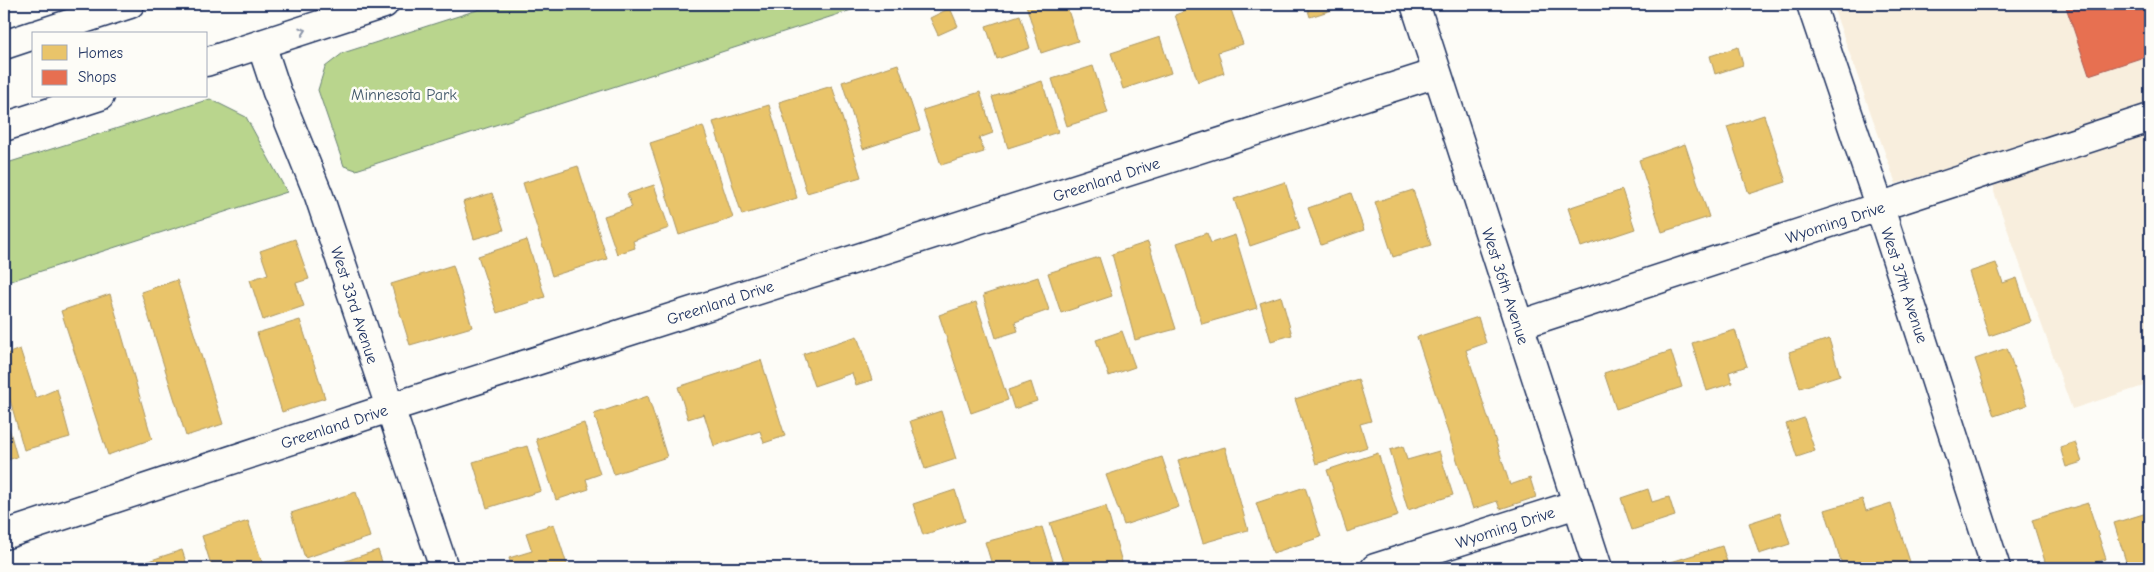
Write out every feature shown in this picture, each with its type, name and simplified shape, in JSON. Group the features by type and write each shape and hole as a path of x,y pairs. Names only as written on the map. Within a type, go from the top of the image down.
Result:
{"street":[{"path":"44,32 130,4"},
{"path":"208,61 384,4"},
{"name":"West 36th Avenue","path":"1415,4 1598,568"},
{"name":"West 37th Avenue","path":"1810,4 1880,208 1996,568"},
{"path":"4,45 32,36"},
{"name":"West 33rd Avenue","path":"261,44 277,92 320,196 389,408 444,568"},
{"name":"Greenland Drive","path":"4,535 389,408 1437,73"},
{"path":"4,127 94,98"},
{"name":"Wyoming Drive","path":"1519,325 2150,118"},
{"name":"Wyoming Drive","path":"1376,568 1577,504"}],"shaded area":[{"path":"1832,4 2150,4 2150,384 2072,409 1994,192 1993,155 1896,184"}],"green space":[{"name":"Minnesota Park","path":"496,4 870,4 356,170 344,166 318,90 325,67 343,53"},
{"path":"210,99 246,117 287,192 4,283 4,164"}],"building: Homes":[{"path":"1066,4 1078,41 1041,53 1026,5"},
{"path":"1180,4 1229,4 1243,44 1218,52 1224,73 1198,82 1175,15 1183,12"},
{"path":"1306,4 1340,4 1341,7 1310,17"},
{"path":"950,8 958,26 938,35 930,18"},
{"path":"1020,15 1030,48 997,59 986,26"},
{"path":"1160,37 1171,73 1123,89 1111,53"},
{"path":"1738,47 1743,65 1715,74 1710,56"},
{"path":"898,64 920,130 863,149 842,82"},
{"path":"1093,66 1108,113 1067,126 1052,79"},
{"path":"1042,81 1058,132 1008,148 992,97"},
{"path":"832,86 861,177 807,193 779,102"},
{"path":"980,92 993,133 979,138 984,152 941,165 923,110"},
{"path":"769,105 797,198 742,215 713,122"},
{"path":"1764,115 1786,182 1749,194 1727,127"},
{"path":"703,126 733,218 679,235 650,143"},
{"path":"1685,144 1709,217 1662,232 1639,160"},
{"path":"578,166 607,259 552,276 523,183"},
{"path":"1285,182 1300,229 1250,246 1234,199"},
{"path":"654,185 669,228 633,241 635,248 617,254 604,216 632,207 627,194"},
{"path":"1413,190 1431,245 1393,257 1375,202"},
{"path":"1622,190 1635,229 1581,247 1568,208"},
{"path":"492,193 504,230 474,239 463,202"},
{"path":"1351,193 1364,230 1321,245 1308,208"},
{"path":"1207,233 1211,243 1235,235 1257,308 1202,324 1177,243"},
{"path":"295,239 309,279 296,283 304,306 263,320 250,280 268,274 260,251"},
{"path":"527,240 545,297 497,313 478,256"},
{"path":"1148,242 1176,329 1135,340 1112,254"},
{"path":"1099,257 1112,296 1061,313 1048,273"},
{"path":"1996,263 2003,283 2017,278 2031,322 1989,336 1969,272"},
{"path":"453,265 472,327 410,345 391,284"},
{"path":"1038,277 1049,310 1015,322 1018,331 996,338 983,295"},
{"path":"177,280 223,424 186,436 141,292"},
{"path":"110,294 152,439 108,455 61,311"},
{"path":"1281,296 1292,335 1271,341 1260,303"},
{"path":"976,302 1008,400 971,413 939,315"},
{"path":"1478,317 1486,343 1466,350 1510,485 1530,478 1536,497 1500,509 1497,501 1473,509 1417,337"},
{"path":"300,320 325,398 282,412 257,333"},
{"path":"1735,330 1747,366 1729,372 1732,383 1707,391 1692,343"},
{"path":"1122,331 1135,367 1109,376 1096,340"},
{"path":"857,336 872,380 856,385 852,373 814,386 803,354"},
{"path":"1829,339 1840,375 1800,388 1789,352"},
{"path":"2007,348 2027,405 1994,416 1975,359"},
{"path":"20,349 36,398 57,389 70,437 24,450 4,378 4,355"},
{"path":"1671,351 1682,387 1616,409 1604,373"},
{"path":"761,360 785,436 764,443 760,431 714,446 704,414 688,419 678,387"},
{"path":"1358,379 1371,421 1360,424 1367,447 1316,464 1295,399"},
{"path":"1031,382 1037,401 1014,409 1008,390"},
{"path":"648,396 667,457 614,474 594,414"},
{"path":"4,410 17,457 4,461"},
{"path":"941,411 956,459 925,469 910,421"},
{"path":"1804,418 1815,451 1797,457 1786,424"},
{"path":"584,423 600,474 586,479 589,489 556,500 536,439"},
{"path":"2075,442 2082,462 2066,467 2060,447"},
{"path":"527,446 541,491 487,508 473,462"},
{"path":"1403,446 1407,460 1439,451 1453,495 1408,510 1390,450"},
{"path":"1225,447 1248,530 1203,543 1178,460"},
{"path":"1378,453 1398,516 1347,532 1327,470"},
{"path":"1162,457 1179,507 1124,525 1106,475"},
{"path":"1305,487 1321,537 1273,553 1256,503"},
{"path":"1648,489 1652,502 1669,497 1675,516 1632,530 1621,498"},
{"path":"955,490 965,521 923,535 913,504"},
{"path":"356,492 370,537 305,558 291,513"},
{"path":"1862,499 1866,511 1891,503 1912,568 1843,568 1825,510"},
{"path":"2088,503 2106,559 2093,563 2094,568 2047,568 2032,520"},
{"path":"1106,506 1123,566 1118,568 1065,568 1050,523"},
{"path":"2150,512 2150,561 2128,568 2114,523"},
{"path":"1780,513 1790,544 1759,554 1749,523"},
{"path":"248,521 264,568 212,568 202,536"},
{"path":"554,524 568,568 512,568 509,558 532,551 526,533"},
{"path":"1042,527 1055,568 993,568 985,542"},
{"path":"1722,546 1729,568 1670,568 1668,563"},
{"path":"182,550 188,568 137,568 136,565"},
{"path":"378,550 384,568 335,568 334,565"}],"building: Shops":[{"path":"2065,4 2150,4 2150,55 2089,75"}]}
